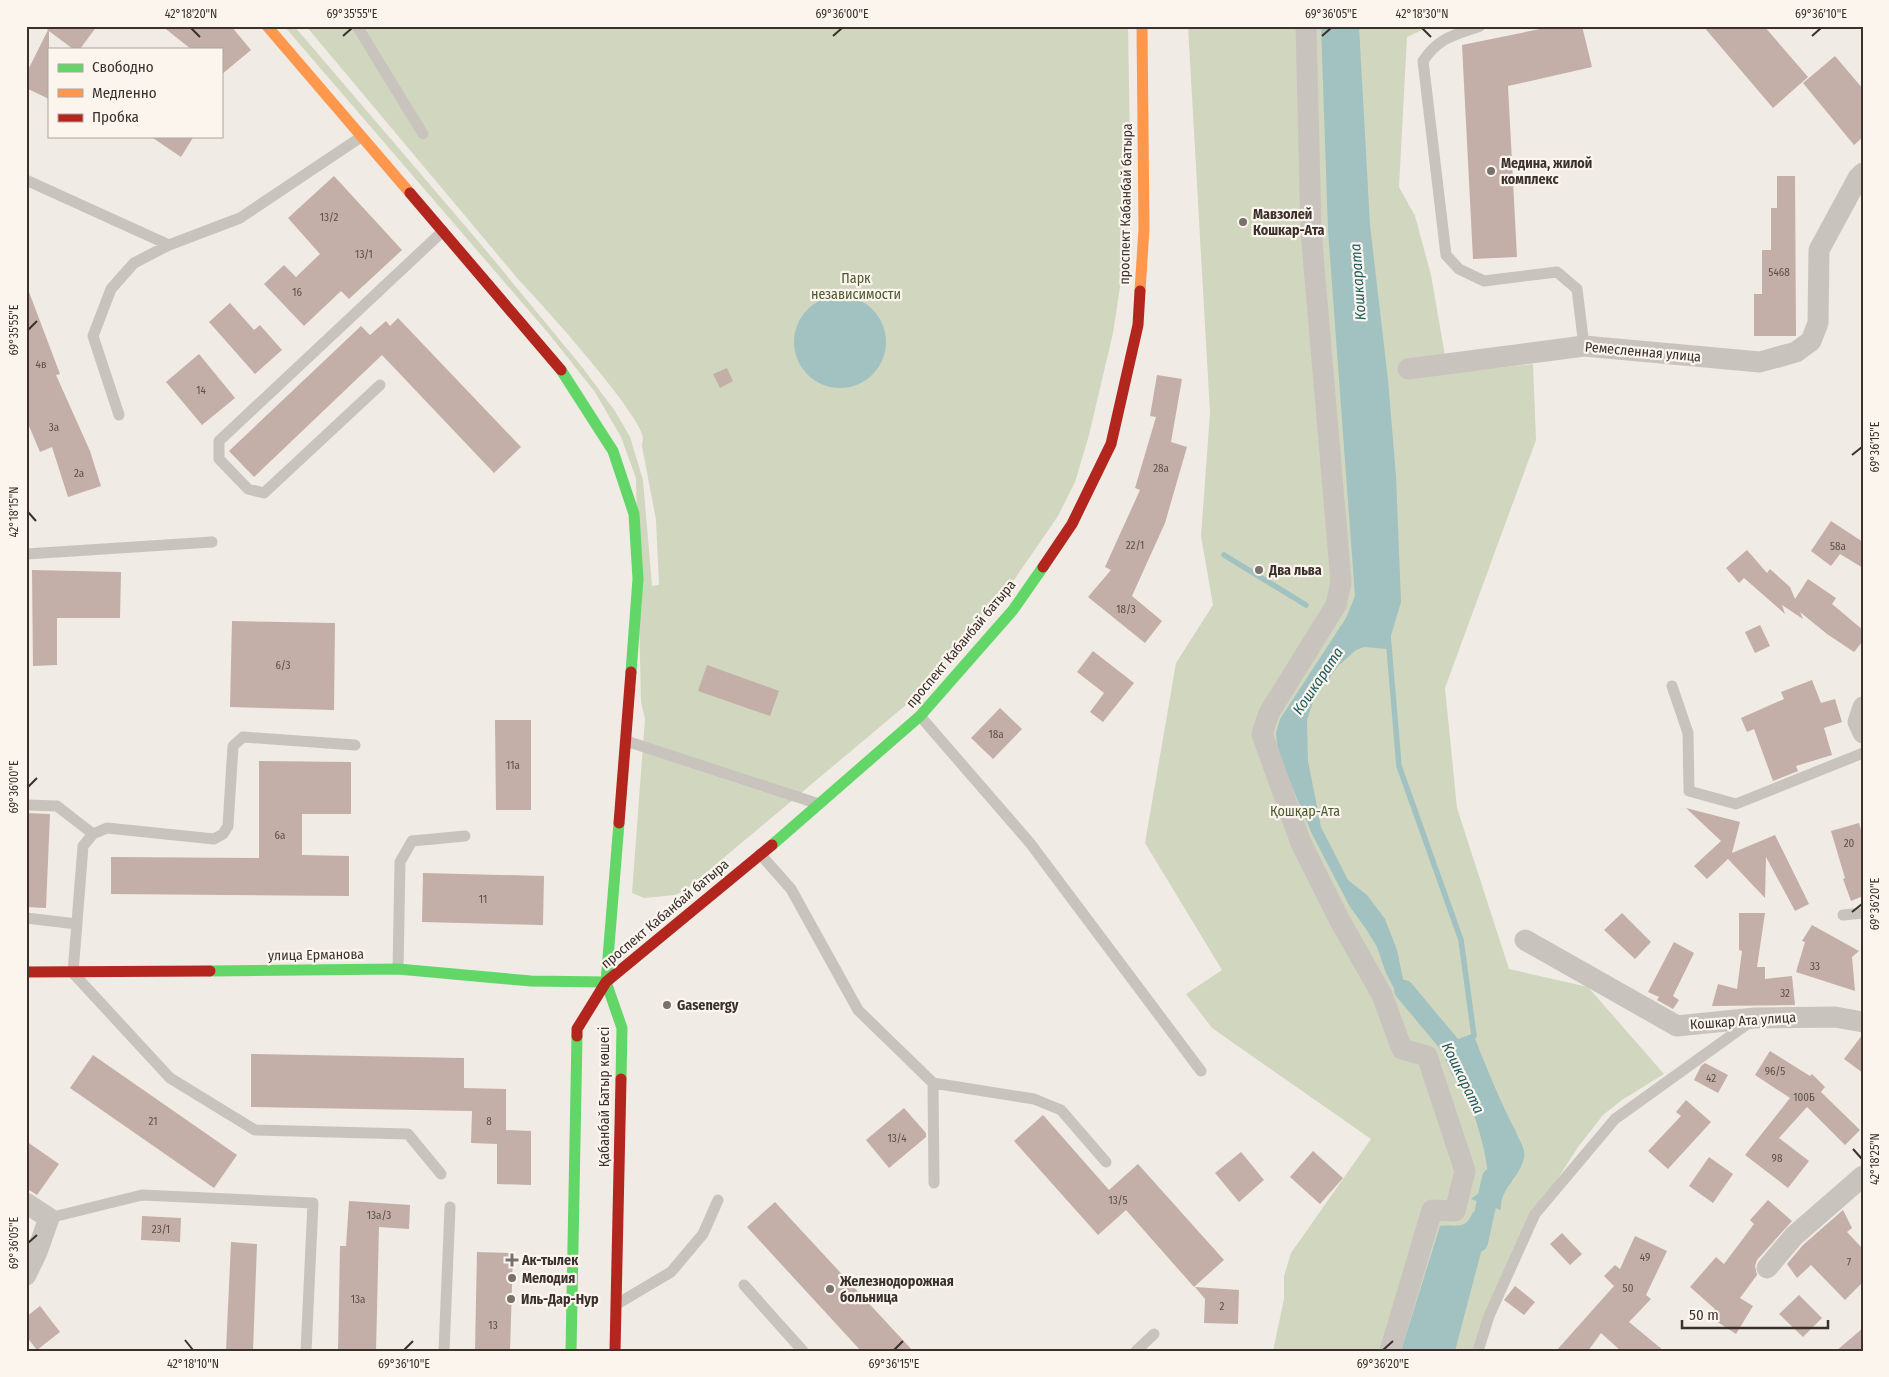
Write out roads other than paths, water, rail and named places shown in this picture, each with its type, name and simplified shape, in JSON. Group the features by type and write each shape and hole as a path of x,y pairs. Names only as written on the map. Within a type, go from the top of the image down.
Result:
{"street":[{"path":"267,26 568,378 613,451 634,514 638,579 606,982"},
{"name":"проспект Кабанбай батыра","path":"606,982 820,805 920,716 1013,610 1072,524 1111,444 1138,325 1144,228 1142,26"},
{"path":"1306,26 1311,231 1341,582 1336,605 1269,713 1262,734 1301,842 1339,918 1382,995 1402,1049 1427,1056 1465,1171 1455,1211 1432,1210 1390,1351"},
{"name":"Ремесленная улица","path":"1408,369 1584,346 1760,362 1796,352 1811,342 1818,323 1819,250 1858,178 1863,173"},
{"path":"1863,707 1858,722 1863,733"},
{"name":"Кошкар Ата улица","path":"1525,940 1676,1026 1755,1018 1835,1017 1863,1022"},
{"name":"улица Ерманова","path":"26,972 398,969 531,981 606,982"},
{"name":"Қабанбай Батыр көшесі","path":"606,982 622,1028 615,1351"},
{"name":"Қабанбай Батыр көшесі","path":"571,1351 577,1029 606,982"},
{"path":"1767,1268 1794,1236 1863,1176"},
{"path":"26,1203 49,1218 37,1252 26,1275"}],"lane":[{"path":"357,26 424,134"},
{"path":"1480,26 1444,39 1432,48 1423,61 1446,255 1459,269 1484,281 1557,272 1577,289 1584,346"},
{"path":"120,415 93,336 111,289 134,263 169,245 240,218 363,136"},
{"path":"26,180 169,245"},
{"path":"380,385 264,493 248,489 219,459 219,441 443,230"},
{"path":"26,554 212,542"},
{"path":"1672,686 1688,733 1689,791 1736,804 1863,752"},
{"path":"920,716 1030,843 1201,1071"},
{"path":"355,745 243,737 233,746 228,826 223,834 214,839 107,828 93,834 83,846 73,973 170,1078 255,1130 408,1134 441,1174"},
{"path":"626,741 820,805"},
{"path":"26,805 57,806 93,834"},
{"path":"398,969 400,862 412,841 465,836"},
{"path":"760,854 791,889 858,1010 933,1083 1034,1099 1061,1110 1106,1162"},
{"path":"1843,915 1863,913"},
{"path":"26,918 77,924"},
{"path":"1478,1351 1489,1316 1534,1214 1615,1119 1755,1018"},
{"path":"933,1083 934,1182"},
{"path":"49,1218 142,1195 313,1203 306,1351"},
{"path":"616,1305 670,1272 703,1234 718,1200"},
{"path":"444,1351 450,1207"},
{"path":"744,1285 803,1351"},
{"path":"1136,1351 1154,1334"}],"water":[{"path":"1321,26 1359,26 1370,225 1388,380 1396,476 1401,602 1387,649 1364,647 1356,650 1338,666 1314,699 1307,720 1308,761 1321,827 1348,880 1367,895 1385,919 1397,950 1403,979 1425,1010 1412,1011 1399,998 1386,973 1377,947 1350,907 1312,834 1278,753 1276,733 1280,719 1346,618 1355,596 1328,230"},
{"path":"831,296 849,296 866,303 879,316 886,333 886,351 879,368 866,381 849,388 831,388 814,381 801,368 794,351 794,333 801,316 814,303"},
{"path":"1474,1036 1524,1151 1522,1165 1503,1196 1501,1210 1471,1199 1485,1186 1487,1168 1485,1152 1474,1113 1450,1045"},
{"path":"1473,1212 1490,1218 1455,1351 1401,1351 1440,1226 1464,1224"}],"waterway":[{"path":"1224,555 1306,605"},
{"path":"1388,635 1399,766 1461,940 1474,1036 1450,1045"},
{"name":"Кошкарата","path":"1404,990 1450,1045 1461,1070"},
{"name":"Кошкарата","path":"1478,1242 1492,1178"}],"place":[{"name":"Медина, жилой комплекс","path":"1491,171"},
{"name":"Мавзолей Кошкар-Ата","path":"1243,222"},
{"name":"Два льва","path":"1259,570"},
{"name":"Gasenergy","path":"667,1005"},
{"name":"Ак-тылек","path":"512,1260"},
{"name":"Мелодия","path":"512,1278"},
{"name":"Железнодорожная больница","path":"830,1289"},
{"name":"Иль-Дар-Нур","path":"511,1299"}],"park label":[{"name":"Парк независимости","path":"856,286"},
{"name":"Қошқар-Ата","path":"1305,811"}]}
